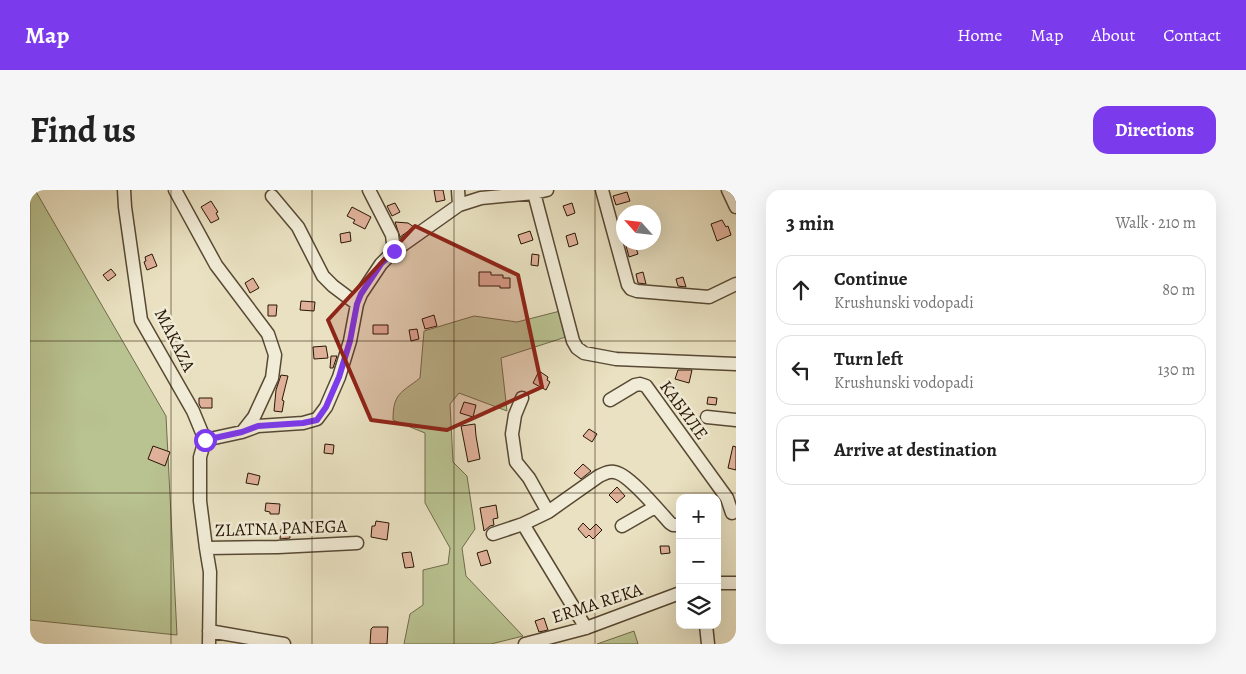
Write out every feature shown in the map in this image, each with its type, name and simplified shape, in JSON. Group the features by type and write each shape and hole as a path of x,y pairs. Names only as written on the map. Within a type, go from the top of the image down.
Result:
{"street":[{"name":"MAKAZA","path":"124,190 141,320 194,411 205,440"},
{"path":"175,190 216,265 268,334 275,355 272,378 254,417 242,432"},
{"path":"369,190 392,235 394,251"},
{"path":"458,190 459,205"},
{"path":"209,644 210,572 200,501 200,457 205,440 242,432 258,426 303,423 317,420 326,407 339,377 361,294 381,264 394,251 459,205 482,198 547,190"},
{"path":"602,190 628,285 631,289 709,298 736,284"},
{"path":"728,190 736,207"},
{"path":"534,193 573,341 577,348 584,352 616,359 736,364"},
{"path":"272,196 298,227 323,276 357,304"},
{"name":"КАБИЛЕ","path":"610,400 635,385 646,386 722,501 732,513"},
{"path":"522,398 515,415 512,434 516,462 529,478 548,512"},
{"path":"707,417 736,420"},
{"path":"492,534 523,524 548,512 607,472 616,472 627,477 670,523 676,525"},
{"path":"622,526 654,507"},
{"path":"523,524 586,628"},
{"name":"ZLATNA PANEGA","path":"206,548 356,543"},
{"path":"721,583 736,583"},
{"name":"ERMA REKA","path":"525,644 586,628 676,594"},
{"path":"706,629 708,644"},
{"path":"208,631 247,641 284,644"}],"highlighted area":[{"path":"415,226 518,275 542,387 447,430 371,420 328,320"}],"green space":[{"path":"30,190 35,190 166,416 177,635 30,620"},
{"path":"568,309 572,335 501,358 507,411 459,393 450,404 453,462 467,476 475,529 462,548 466,576 523,636 491,644 404,644 410,614 423,605 423,570 448,564 450,548 425,503 425,433 393,420 393,411 399,395 420,378 424,331 474,316 517,322"},
{"path":"634,631 638,644 597,644"}],"building":[{"path":"434,190 443,190 445,200 436,202"},
{"path":"627,192 630,201 616,205 613,196"},
{"path":"211,201 218,212 216,213 219,219 211,223 201,207"},
{"path":"395,203 400,212 392,216 387,206"},
{"path":"572,203 575,213 567,216 563,206"},
{"path":"352,207 371,217 365,229 353,223 355,220 347,216"},
{"path":"722,220 726,227 728,226 731,235 717,241 711,224"},
{"path":"395,222 408,223 414,227 400,237"},
{"path":"530,231 533,240 521,244 518,235"},
{"path":"350,232 351,241 341,243 340,234"},
{"path":"575,233 578,244 569,247 566,236"},
{"path":"627,250 637,250 638,254 629,257"},
{"path":"152,254 157,266 147,270 144,262 146,261 145,257"},
{"path":"532,254 539,255 538,266 531,265"},
{"path":"111,269 116,275 108,281 103,275"},
{"path":"479,272 491,272 491,275 503,275 503,278 510,278 510,288 479,286"},
{"path":"643,272 646,284 638,283 636,274"},
{"path":"683,277 686,287 678,286 676,279"},
{"path":"253,278 259,288 250,293 245,283"},
{"path":"301,301 315,302 314,311 300,310"},
{"path":"268,305 277,305 276,316 268,316"},
{"path":"434,315 437,326 425,329 422,319"},
{"path":"373,325 388,325 388,334 373,334"},
{"path":"417,329 419,339 411,341 409,330"},
{"path":"326,346 328,358 314,359 313,347"},
{"path":"331,356 337,356 333,368 330,368"},
{"path":"678,370 692,370 689,383 675,379"},
{"path":"539,371 548,377 547,380 550,382 546,390 533,383"},
{"path":"281,375 288,376 282,400 284,401 282,412 274,411 276,390"},
{"path":"708,397 717,398 716,405 707,404"},
{"path":"199,398 212,398 212,408 201,408"},
{"path":"464,402 476,405 473,417 460,413"},
{"path":"475,424 480,459 468,462 461,426"},
{"path":"589,429 597,434 592,442 583,436"},
{"path":"325,444 334,445 333,454 324,453"},
{"path":"153,446 170,452 165,466 148,459"},
{"path":"733,446 736,447 736,470 728,468"},
{"path":"583,464 591,471 581,479 574,473"},
{"path":"248,473 260,476 258,485 246,483"},
{"path":"617,487 625,496 617,503 609,495"},
{"path":"266,503 280,504 279,514 270,514 270,512 265,511"},
{"path":"496,505 498,518 493,519 494,525 484,531 480,508"},
{"path":"376,521 389,523 387,540 371,537 372,526 375,526"},
{"path":"583,523 590,530 596,524 602,530 593,539 589,535 586,538 578,529"},
{"path":"281,529 290,529 290,538 280,539"},
{"path":"660,546 669,546 670,553 661,554"},
{"path":"487,550 491,563 481,566 477,553"},
{"path":"411,552 414,567 405,568 402,553"},
{"path":"544,618 548,630 539,632 535,621"},
{"path":"373,627 388,627 387,644 370,644 371,629"}],"route":[{"path":"205,440 242,432 258,426 303,423 317,420 326,407 339,377 361,294 381,264 394,251"}]}
